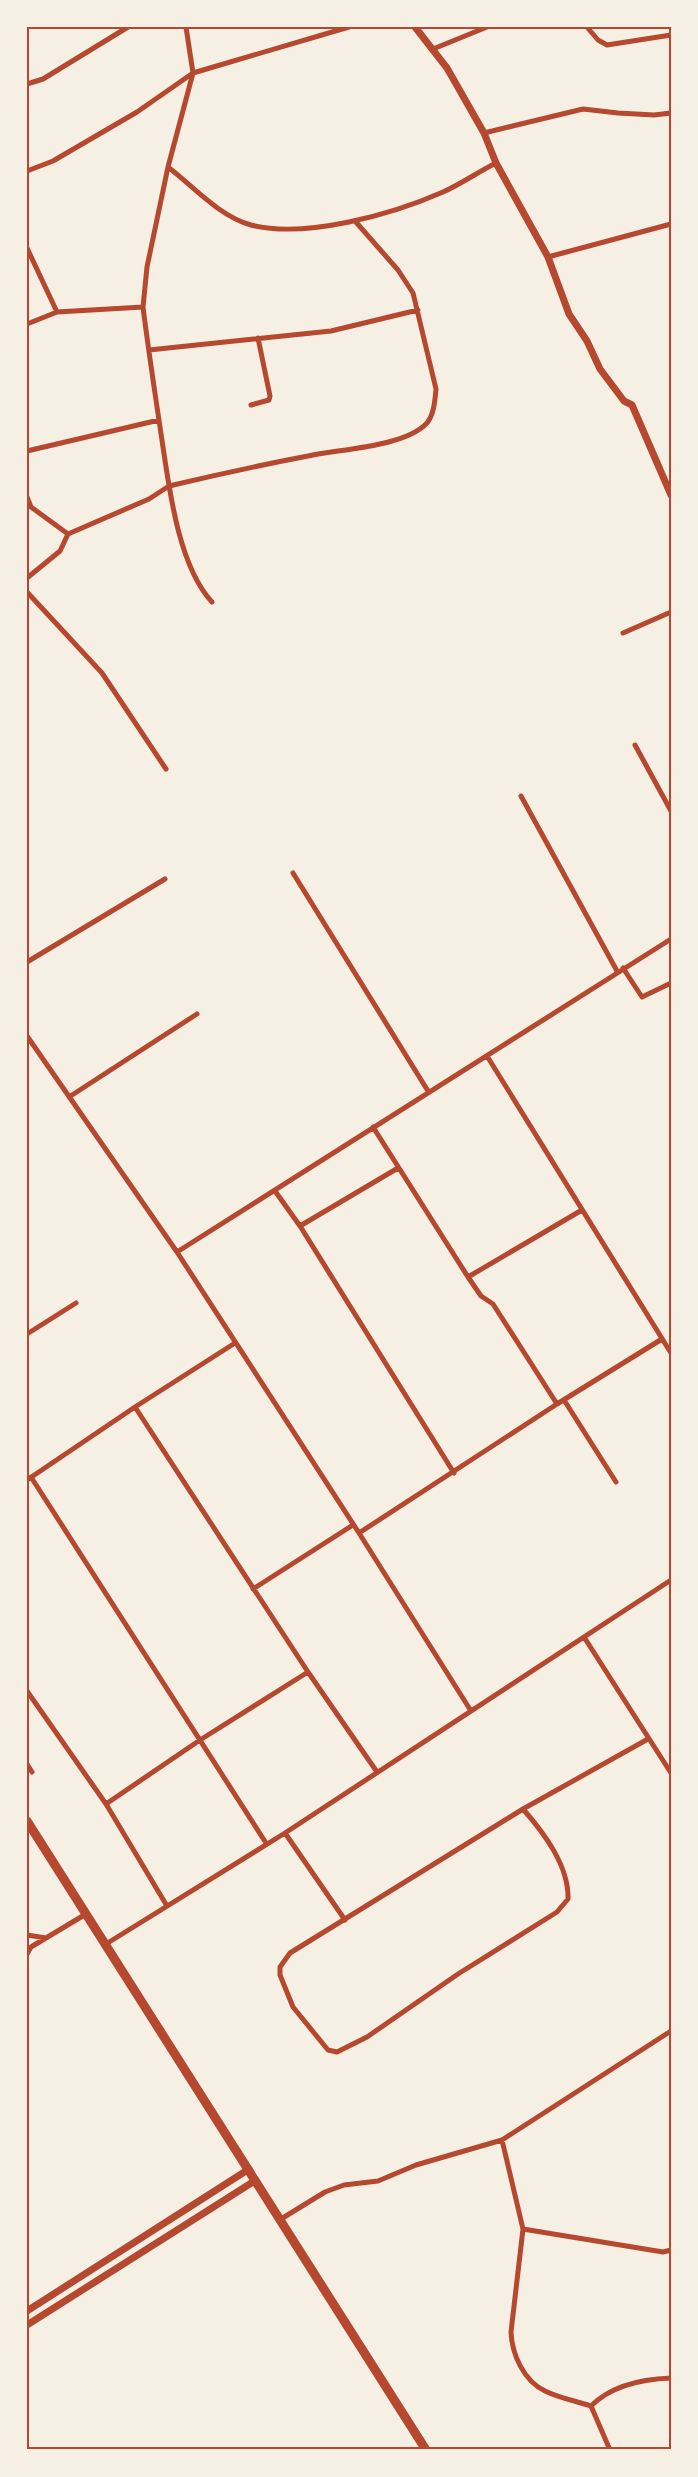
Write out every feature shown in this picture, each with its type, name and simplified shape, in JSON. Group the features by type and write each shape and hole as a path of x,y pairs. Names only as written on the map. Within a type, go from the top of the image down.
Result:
{"highway":[{"path":"27,1821 426,2450"}],"street":[{"path":"27,84 43,79 128,27"},
{"path":"186,27 193,73 168,167 147,267 142,308 176,518 193,572 212,602"},
{"path":"27,171 53,161 137,112 193,73 349,27"},
{"path":"415,27 447,68 484,133 496,163 548,257 569,314 587,341 600,369 624,401 632,405 671,495"},
{"path":"433,49 487,27"},
{"path":"587,27 598,40 607,45 671,35"},
{"path":"484,133 583,109 642,114 671,113"},
{"path":"168,167 219,209 250,224 282,229 355,221 409,205 445,191 496,163"},
{"path":"27,578 60,551 68,534 149,499 169,486 295,458 391,441 413,433 428,423 435,404 436,389 413,293 355,221"},
{"path":"548,257 671,224"},
{"path":"27,248 57,312"},
{"path":"27,324 57,312 142,308"},
{"path":"149,350 331,331 418,310"},
{"path":"251,405 269,400 270,396 258,338"},
{"path":"27,451 159,420"},
{"path":"27,497 31,507 68,534"},
{"path":"27,592 102,674 166,769"},
{"path":"623,633 671,612"},
{"path":"635,745 671,811"},
{"path":"521,796 620,970 642,997 671,983"},
{"path":"293,873 428,1091"},
{"path":"27,962 165,879"},
{"path":"177,1252 671,939"},
{"path":"69,1097 198,1014"},
{"path":"27,1036 177,1252 471,1711"},
{"path":"487,1056 671,1353"},
{"path":"373,1126 468,1277 481,1296 493,1304 557,1404"},
{"path":"300,1226 398,1168"},
{"path":"275,1191 300,1226 454,1473"},
{"path":"468,1277 582,1210"},
{"path":"27,1334 76,1303"},
{"path":"359,1533 557,1404 662,1339"},
{"path":"236,1343 29,1478 266,1843"},
{"path":"564,1400 616,1482"},
{"path":"135,1407 308,1672 377,1772"},
{"path":"254,1589 353,1525"},
{"path":"106,1944 285,1833 671,1580"},
{"path":"584,1637 671,1773"},
{"path":"106,1804 200,1740 308,1672"},
{"path":"27,1691 106,1804 167,1906"},
{"path":"523,1809 551,1845 567,1880 568,1899 557,1912 458,1974 367,2037 337,2052 328,2050 293,2007 280,1975 280,1967 290,1953 523,1809 648,1739"},
{"path":"27,1764 32,1772"},
{"path":"285,1833 345,1920"},
{"path":"27,1954 31,1947 86,1914"},
{"path":"27,1935 46,1938"},
{"path":"281,2219 325,2192 344,2185 378,2181 416,2165 502,2140 671,2031"},
{"path":"502,2140 523,2229 511,2348 525,2372 544,2391 591,2406 610,2450"},
{"path":"27,2311 249,2169"},
{"path":"27,2325 256,2180"},
{"path":"523,2229 663,2252 671,2250"},
{"path":"591,2406 610,2391 654,2379 671,2378"}]}
